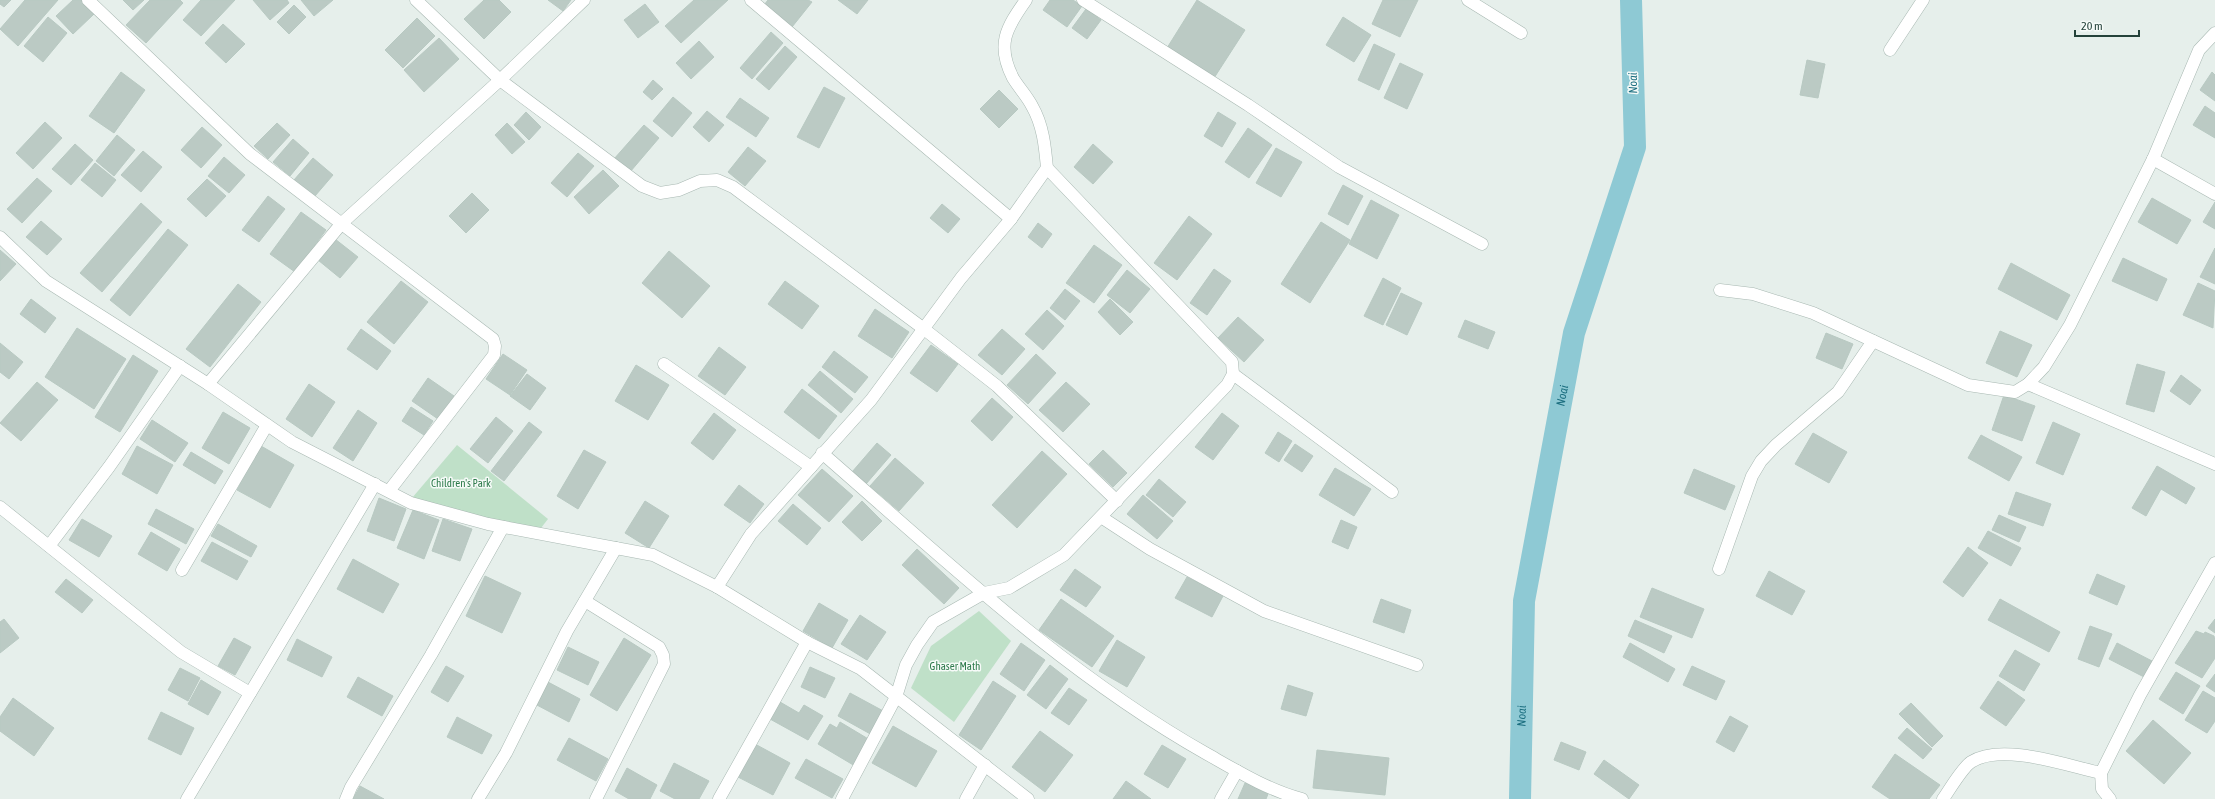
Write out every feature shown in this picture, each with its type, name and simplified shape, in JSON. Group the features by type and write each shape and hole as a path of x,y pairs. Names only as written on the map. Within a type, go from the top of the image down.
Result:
{"street":[{"path":"88,0 250,154 493,339 495,346 494,354 389,492"},
{"path":"416,0 500,80 642,186 660,193 679,190 700,181 716,180 733,187 924,329 997,386 1117,501"},
{"path":"208,384 342,223 500,80 584,0"},
{"path":"751,0 1011,219"},
{"path":"842,799 896,697 906,665 917,645 933,622 984,594 1009,588 1064,555 1227,385 1233,374 1232,362 1047,168 1044,138 1032,106 1013,78 1003,48 1010,22 1026,0"},
{"path":"1082,0 1248,105 1339,167 1482,244"},
{"path":"1468,0 1521,33"},
{"path":"1890,50 1923,0"},
{"path":"1720,290 1753,294 1813,313 1968,385 2015,392 2028,384 2044,367 2070,325 2153,159 2198,50 2214,32"},
{"path":"2153,159 2215,194"},
{"path":"717,587 751,534 871,400 961,278 1011,219 1047,168"},
{"path":"0,237 46,281 208,384 292,442 410,503 503,527 653,555 717,587 807,642 861,669 1028,799"},
{"path":"1719,570 1752,476 1761,461 1776,445 1838,392 1873,341"},
{"path":"664,364 811,467"},
{"path":"49,546 110,467 180,366"},
{"path":"1233,374 1392,492"},
{"path":"2028,384 2215,464"},
{"path":"182,570 267,425"},
{"path":"822,453 984,594 1077,668 1144,715 1237,771 1283,794 1302,799"},
{"path":"187,799 375,484"},
{"path":"0,507 181,652 250,693"},
{"path":"1101,517 1150,549 1264,611 1417,664"},
{"path":"346,799 351,787 431,655 503,527"},
{"path":"478,799 506,753 544,674 616,548"},
{"path":"2110,799 2102,789 2101,773 2140,695 2215,563"},
{"path":"585,601 659,647 664,655 664,664 596,799"},
{"path":"719,799 807,642"},
{"path":"1943,799 1971,762 1994,754 2028,757 2101,773"},
{"path":"966,799 985,765"},
{"path":"1221,799 1237,771"}],"green space":[{"name":"Children's Park","path":"457,445 548,519 541,528 492,521 412,498"},
{"name":"Ghaser Math","path":"979,611 1011,641 954,722 911,688 931,646"}],"building":[{"path":"0,0 11,0 4,7 0,4"},
{"path":"25,0 58,0 18,46 0,29"},
{"path":"73,0 81,0 94,14 73,34 56,16"},
{"path":"123,0 144,0 133,10"},
{"path":"150,0 180,0 183,3 146,43 126,25"},
{"path":"201,0 235,0 201,36 183,20"},
{"path":"253,0 287,0 289,3 270,20"},
{"path":"301,0 333,0 314,16"},
{"path":"484,0 499,0 511,12 484,39 464,19"},
{"path":"548,0 571,0 563,11"},
{"path":"694,0 728,0 681,43 665,26"},
{"path":"768,0 808,0 812,2 792,27 764,5"},
{"path":"838,0 868,0 857,14"},
{"path":"1050,0 1073,0 1082,6 1067,27 1043,10"},
{"path":"1197,0 1245,30 1214,78 1167,48"},
{"path":"1383,0 1418,0 1400,37 1372,24"},
{"path":"645,4 659,22 638,38 624,20"},
{"path":"294,5 306,17 289,34 277,22"},
{"path":"1086,9 1101,20 1087,39 1072,28"},
{"path":"48,17 67,33 43,62 24,46"},
{"path":"1343,17 1371,35 1354,62 1326,45"},
{"path":"417,18 435,36 403,68 385,50"},
{"path":"223,24 245,44 226,63 205,43"},
{"path":"771,32 783,43 752,79 740,68"},
{"path":"439,38 459,59 424,92 404,70"},
{"path":"699,41 714,57 691,79 676,63"},
{"path":"1374,44 1395,54 1379,90 1358,80"},
{"path":"785,46 797,57 769,90 756,79"},
{"path":"1807,60 1825,64 1818,98 1800,95"},
{"path":"1400,63 1423,74 1407,109 1384,98"},
{"path":"121,72 145,90 114,133 89,116"},
{"path":"2212,72 2215,75 2215,101 2200,90"},
{"path":"653,80 663,89 652,100 643,92"},
{"path":"824,87 845,98 819,148 797,137"},
{"path":"999,90 1018,109 999,128 980,109"},
{"path":"673,97 692,113 672,137 653,121"},
{"path":"740,98 769,118 756,137 726,117"},
{"path":"2205,106 2215,113 2215,138 2193,125"},
{"path":"707,111 724,125 709,142 693,127"},
{"path":"526,112 541,127 529,140 514,125"},
{"path":"1218,112 1236,123 1222,147 1204,136"},
{"path":"45,122 62,138 33,169 16,153"},
{"path":"277,123 290,135 268,159 254,146"},
{"path":"507,123 525,142 512,154 495,135"},
{"path":"644,125 659,138 630,172 614,159"},
{"path":"202,127 222,145 201,168 181,150"},
{"path":"1248,128 1272,145 1249,178 1225,162"},
{"path":"117,135 135,150 114,176 96,161"},
{"path":"293,139 309,153 290,176 273,162"},
{"path":"75,144 93,160 71,185 52,169"},
{"path":"1093,144 1113,162 1093,184 1074,167"},
{"path":"748,147 766,161 745,186 728,172"},
{"path":"1276,148 1302,162 1281,197 1256,183"},
{"path":"143,151 162,167 141,192 121,175"},
{"path":"578,153 594,166 567,197 551,183"},
{"path":"224,157 245,175 229,193 208,176"},
{"path":"313,158 333,175 315,196 294,180"},
{"path":"95,163 116,180 102,197 81,180"},
{"path":"603,170 619,186 589,214 574,197"},
{"path":"37,178 52,191 22,223 7,209"},
{"path":"207,179 226,196 206,217 187,199"},
{"path":"1343,185 1363,196 1348,225 1328,214"},
{"path":"472,193 489,210 466,233 449,216"},
{"path":"268,196 285,209 259,242 242,230"},
{"path":"2152,198 2191,220 2177,244 2138,222"},
{"path":"1371,200 1399,215 1377,259 1349,244"},
{"path":"2215,202 2215,229 2203,222"},
{"path":"141,203 162,222 102,292 80,273"},
{"path":"942,204 960,219 948,233 930,218"},
{"path":"301,212 326,230 295,272 270,254"},
{"path":"1189,216 1212,234 1177,280 1154,263"},
{"path":"41,221 62,239 47,255 26,237"},
{"path":"1321,222 1350,240 1310,303 1281,284"},
{"path":"1038,223 1052,234 1042,248 1028,237"},
{"path":"168,229 188,245 130,316 110,300"},
{"path":"335,239 358,257 340,278 318,260"},
{"path":"1094,245 1122,265 1094,303 1066,283"},
{"path":"2215,248 2215,284 2200,277"},
{"path":"0,250 16,264 0,281"},
{"path":"669,251 710,286 682,318 642,283"},
{"path":"2123,258 2167,279 2157,301 2112,281"},
{"path":"2011,263 2070,295 2057,320 1998,289"},
{"path":"1214,269 1231,281 1207,315 1190,303"},
{"path":"1127,270 1150,289 1130,313 1107,295"},
{"path":"1383,278 1401,288 1383,325 1364,316"},
{"path":"401,281 428,302 394,344 367,322"},
{"path":"785,281 819,306 802,329 768,304"},
{"path":"2198,283 2215,291 2213,328 2183,315"},
{"path":"238,284 261,302 210,367 186,349"},
{"path":"1065,289 1080,301 1065,320 1050,308"},
{"path":"1401,293 1422,303 1407,335 1386,325"},
{"path":"31,299 56,318 45,333 20,314"},
{"path":"1110,299 1133,322 1120,335 1098,312"},
{"path":"875,309 909,332 892,358 858,336"},
{"path":"1047,310 1064,326 1043,350 1025,334"},
{"path":"1238,317 1264,340 1244,362 1218,338"},
{"path":"1465,320 1495,332 1488,349 1458,337"},
{"path":"77,328 126,359 94,409 45,377"},
{"path":"361,329 391,351 377,370 347,349"},
{"path":"1002,329 1025,349 1002,375 978,355"},
{"path":"2000,331 2032,345 2017,377 1986,363"},
{"path":"1826,333 1853,344 1842,369 1816,358"},
{"path":"0,343 23,362 9,379 0,372"},
{"path":"931,345 958,364 937,392 910,373"},
{"path":"719,347 746,367 725,395 698,376"},
{"path":"834,351 868,377 855,393 822,367"},
{"path":"503,354 527,370 510,395 486,379"},
{"path":"1036,354 1056,373 1028,404 1007,385"},
{"path":"133,355 158,371 120,432 95,417"},
{"path":"2137,364 2165,372 2154,412 2126,404"},
{"path":"636,365 669,385 648,420 615,401"},
{"path":"820,371 853,399 841,413 808,385"},
{"path":"527,374 546,388 530,410 510,396"},
{"path":"2181,375 2201,390 2190,405 2170,391"},
{"path":"428,378 454,396 438,419 412,401"},
{"path":"37,382 58,400 21,441 0,423"},
{"path":"1066,382 1090,404 1063,432 1039,410"},
{"path":"309,384 335,402 312,437 286,419"},
{"path":"802,389 837,416 819,439 784,412"},
{"path":"2004,395 2035,406 2022,441 1992,430"},
{"path":"992,398 1013,417 992,441 971,421"},
{"path":"411,407 433,421 424,435 402,421"},
{"path":"358,410 377,423 353,461 333,448"},
{"path":"223,412 250,428 229,464 202,448"},
{"path":"714,413 736,430 713,460 691,443"},
{"path":"1222,413 1239,426 1213,460 1195,447"},
{"path":"496,417 513,431 488,463 470,449"},
{"path":"152,420 188,443 175,462 140,439"},
{"path":"529,422 542,432 504,481 491,471"},
{"path":"2053,422 2080,434 2063,475 2036,463"},
{"path":"1278,432 1292,441 1279,462 1265,453"},
{"path":"1813,433 1847,452 1829,483 1795,464"},
{"path":"1981,435 2022,457 2009,481 1968,458"},
{"path":"877,443 891,455 866,484 852,472"},
{"path":"1295,444 1313,456 1302,472 1284,460"},
{"path":"137,446 173,465 157,494 122,474"},
{"path":"261,446 294,465 270,508 237,490"},
{"path":"584,450 606,462 578,509 557,496"},
{"path":"1103,450 1127,473 1113,487 1089,464"},
{"path":"1042,451 1067,474 1017,528 992,505"},
{"path":"191,452 223,471 215,484 183,465"},
{"path":"895,458 924,483 899,511 870,486"},
{"path":"2157,466 2195,488 2186,504 2161,489 2146,516 2132,508"},
{"path":"1335,468 1371,489 1354,516 1319,495"},
{"path":"822,469 853,496 829,522 798,495"},
{"path":"1694,469 1735,486 1725,510 1684,493"},
{"path":"1159,479 1186,502 1173,517 1146,495"},
{"path":"739,485 764,504 750,523 724,505"},
{"path":"2016,492 2051,504 2043,526 2008,514"},
{"path":"1143,495 1173,521 1157,539 1127,514"},
{"path":"379,498 406,509 394,541 367,531"},
{"path":"645,501 669,516 649,548 625,533"},
{"path":"862,501 882,521 862,541 842,522"},
{"path":"793,504 821,528 807,545 778,521"},
{"path":"156,509 194,529 186,544 148,524"},
{"path":"413,510 439,520 424,559 397,548"},
{"path":"1999,515 2026,527 2019,542 1992,530"},
{"path":"82,519 112,536 99,557 69,540"},
{"path":"443,519 472,529 460,561 432,551"},
{"path":"1341,520 1357,527 1348,549 1332,542"},
{"path":"218,524 257,546 251,557 211,536"},
{"path":"1988,531 2021,548 2011,566 1978,548"},
{"path":"151,532 180,549 167,571 138,554"},
{"path":"212,542 248,561 237,580 201,561"},
{"path":"1968,547 1988,563 1963,597 1943,582"},
{"path":"917,549 959,588 944,604 902,565"},
{"path":"353,559 399,584 383,613 337,589"},
{"path":"1075,569 1101,587 1086,607 1060,590"},
{"path":"1769,571 1805,591 1792,615 1756,596"},
{"path":"2097,574 2125,586 2117,605 2089,593"},
{"path":"485,576 521,593 502,633 466,616"},
{"path":"1187,577 1223,596 1212,617 1175,598"},
{"path":"66,579 93,600 82,613 55,592"},
{"path":"1652,588 1704,609 1692,638 1640,617"},
{"path":"1061,599 1114,636 1092,667 1039,630"},
{"path":"1381,599 1411,610 1404,633 1373,622"},
{"path":"2000,599 2060,632 2049,652 1988,620"},
{"path":"819,603 848,620 832,648 803,631"},
{"path":"860,615 886,632 867,660 841,644"},
{"path":"4,619 19,638 0,653 0,622"},
{"path":"2215,619 2215,633 2208,628"},
{"path":"1635,620 1672,636 1664,653 1628,636"},
{"path":"2090,626 2112,634 2099,667 2078,659"},
{"path":"2196,631 2204,634 2205,632 2214,636 2215,641 2215,658 2202,678 2175,663"},
{"path":"234,638 251,647 235,675 218,666"},
{"path":"624,638 651,655 617,711 590,695"},
{"path":"297,639 332,657 322,677 287,660"},
{"path":"1117,640 1145,657 1127,687 1099,671"},
{"path":"1021,643 1045,660 1024,691 1000,674"},
{"path":"1630,643 1675,669 1668,682 1623,657"},
{"path":"2117,643 2154,662 2146,678 2109,659"},
{"path":"568,647 599,662 588,685 557,670"},
{"path":"2015,650 2040,664 2024,691 1999,676"},
{"path":"1050,665 1068,679 1046,709 1027,695"},
{"path":"446,666 464,676 448,702 431,692"},
{"path":"1692,666 1725,681 1716,700 1683,685"},
{"path":"810,667 835,678 825,698 801,687"},
{"path":"180,668 200,678 188,701 168,690"},
{"path":"2176,672 2200,686 2183,714 2159,699"},
{"path":"2215,674 2215,692 2206,686"},
{"path":"358,677 393,696 382,716 347,697"},
{"path":"201,680 221,692 208,715 188,704"},
{"path":"546,681 580,699 569,722 535,704"},
{"path":"993,681 1016,696 981,750 959,735"},
{"path":"1998,681 2025,700 2006,726 1980,708"},
{"path":"1288,685 1313,693 1306,716 1281,709"},
{"path":"1069,688 1087,700 1069,725 1051,713"},
{"path":"2203,691 2215,698 2215,721 2207,733 2185,720"},
{"path":"850,693 887,713 874,736 838,716"},
{"path":"13,698 54,728 34,756 0,731 0,717"},
{"path":"780,702 799,713 804,705 823,716 808,740 770,719"},
{"path":"1911,703 1943,736 1932,747 1899,714"},
{"path":"161,712 194,728 181,755 148,739"},
{"path":"1730,716 1748,726 1734,752 1716,742"},
{"path":"457,717 492,735 482,754 447,737"},
{"path":"2153,720 2191,753 2164,784 2126,751"},
{"path":"840,722 870,740 855,766 818,744 830,724 837,728"},
{"path":"893,726 937,751 916,787 872,763"},
{"path":"1907,728 1932,749 1923,759 1898,738"},
{"path":"1040,731 1073,755 1045,792 1012,767"},
{"path":"569,738 608,759 596,781 557,760"},
{"path":"1561,742 1586,752 1579,770 1554,760"},
{"path":"755,744 790,763 773,795 738,777"},
{"path":"1162,745 1186,759 1168,788 1144,774"},
{"path":"1317,750 1389,758 1385,795 1313,788"},
{"path":"1895,754 1940,785 1929,799 1890,799 1872,787"},
{"path":"806,759 843,779 832,798 795,778"},
{"path":"1604,760 1639,785 1629,799 1594,774"},
{"path":"674,763 709,781 699,799 675,799 660,791"},
{"path":"627,768 657,785 650,799 629,799 615,791"},
{"path":"1126,781 1151,799 1113,799"},
{"path":"1245,783 1268,794 1266,799 1238,799"},
{"path":"360,786 384,799 353,799"}],"waterway":[{"name":"Noai","path":"1520,799 1524,601 1574,333 1635,147 1631,0"}]}
